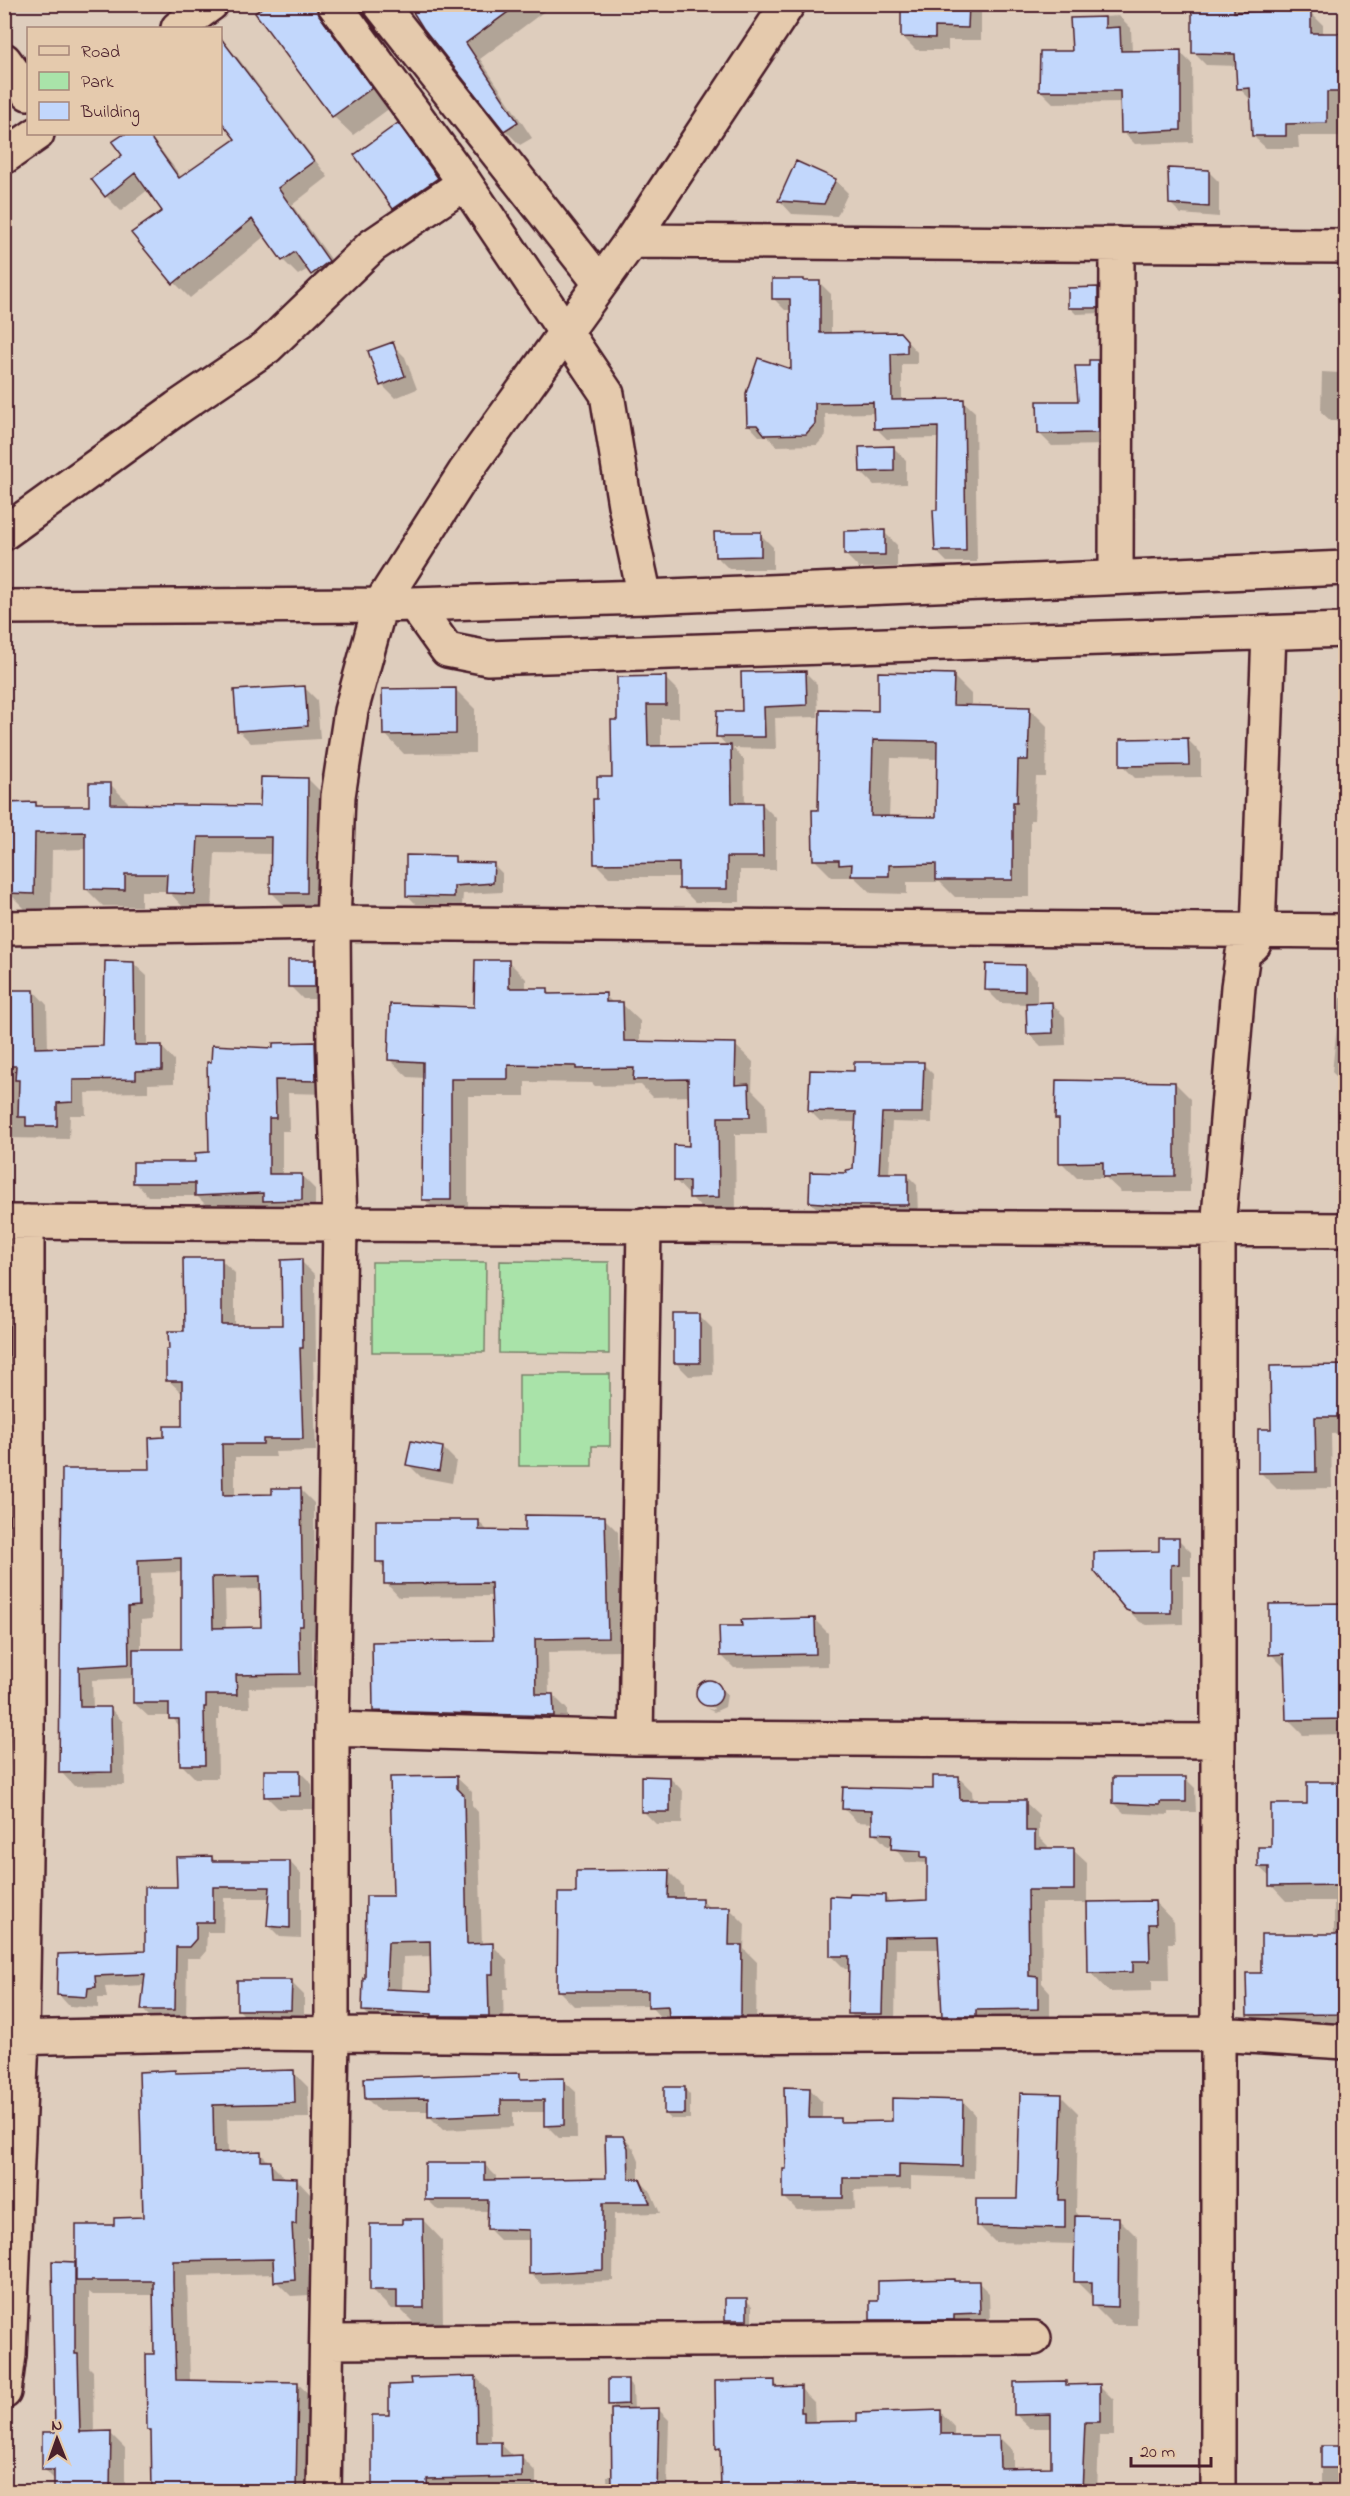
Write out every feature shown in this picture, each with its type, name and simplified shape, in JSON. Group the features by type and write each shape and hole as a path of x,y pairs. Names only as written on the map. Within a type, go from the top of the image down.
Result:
{"street":[{"path":"179,27 211,4"},
{"path":"334,4 465,183 607,394 625,505 645,597"},
{"path":"380,4 600,283"},
{"path":"324,2492 332,2034 332,1729 340,1224 334,1046 333,923 338,796 351,711 380,605 465,472 631,241 788,4"},
{"path":"4,60 27,92"},
{"path":"4,157 36,135"},
{"path":"4,533 177,408 267,347 372,246 465,183"},
{"path":"631,241 1346,246"},
{"path":"1116,577 1117,244"},
{"path":"6,603 380,605 645,597 1346,568"},
{"path":"414,604 447,650 488,658 1346,630"},
{"path":"1218,2492 1216,2034 1218,1229 1238,987 1243,953 1254,944 1258,931 1269,633"},
{"path":"4,928 333,923 1346,931"},
{"path":"4,2392 9,2344 13,2038 27,1737 16,1222 1346,1230"},
{"path":"636,1738 644,1225"},
{"path":"332,1729 636,1738 1218,1741"},
{"path":"13,2038 245,2033 1216,2034 1346,2042"},
{"path":"327,2342 1034,2338"}],"green space":[{"path":"500,1261 609,1262 609,1354 499,1353"},
{"path":"372,1262 486,1262 485,1352 372,1352"},
{"path":"519,1374 610,1374 610,1446 592,1446 592,1466 519,1466"}],"building":[{"path":"267,4 316,4 319,15 372,88 332,117 255,13"},
{"path":"408,4 519,4 466,43 518,122 504,131 423,28"},
{"path":"901,4 969,4 968,28 935,27 935,38 901,37"},
{"path":"1209,4 1234,4 1234,12 1311,10 1311,33 1343,33 1342,92 1327,92 1327,123 1286,124 1286,136 1252,136 1250,88 1237,89 1235,54 1192,53 1192,9 1209,9"},
{"path":"1105,17 1105,28 1120,27 1121,51 1181,50 1181,130 1121,133 1120,91 1039,91 1040,51 1072,51 1070,18"},
{"path":"222,40 314,161 278,188 329,261 311,275 295,252 282,261 252,219 173,284 131,233 162,211 135,173 105,197 91,179 122,155 112,142 122,135 149,135 179,178 235,139 222,123"},
{"path":"398,123 438,178 393,209 354,155"},
{"path":"796,161 836,179 824,204 778,201"},
{"path":"1168,168 1209,170 1209,207 1169,204"},
{"path":"772,279 820,281 820,333 900,332 907,340 907,353 891,354 892,400 964,399 966,551 935,551 933,510 937,510 938,427 874,429 873,402 815,403 815,424 806,434 765,435 757,425 747,425 746,393 758,358 791,369 790,299 772,299"},
{"path":"1098,287 1098,308 1068,308 1068,288"},
{"path":"393,342 405,376 380,386 368,351"},
{"path":"1089,360 1098,360 1098,433 1038,434 1037,401 1078,401 1075,366 1089,366"},
{"path":"894,446 894,471 860,472 859,447"},
{"path":"885,530 885,555 844,555 844,531"},
{"path":"714,532 761,532 761,556 715,557"},
{"path":"806,671 807,705 764,707 765,737 716,737 717,711 742,711 741,672"},
{"path":"878,672 954,674 953,705 1030,707 1028,760 1018,760 1017,802 1013,802 1013,880 936,880 936,864 889,865 889,876 851,876 852,864 839,865 839,860 813,860 812,810 818,810 820,710 878,711","holes":["873,740 937,741 936,817 871,816"]},
{"path":"666,676 666,705 647,705 648,746 731,745 732,803 762,803 763,857 727,857 727,889 679,889 679,863 594,864 593,799 597,799 597,777 612,777 611,720 617,720 617,677"},
{"path":"305,686 308,726 237,731 234,690"},
{"path":"456,688 456,734 383,735 382,689"},
{"path":"1188,738 1189,765 1120,766 1120,739"},
{"path":"261,777 308,778 307,893 270,893 271,837 198,837 195,894 166,893 167,874 125,874 125,890 85,889 85,832 35,833 34,894 7,893 8,883 4,883 4,803 36,802 36,806 89,806 89,783 111,783 111,804 260,806"},
{"path":"406,855 455,856 455,862 494,863 493,883 454,886 454,897 406,896"},
{"path":"288,960 315,960 315,987 288,987"},
{"path":"475,960 509,960 509,988 548,988 548,994 606,993 606,1002 623,1002 624,1041 736,1043 735,1085 749,1084 750,1117 718,1117 719,1197 689,1198 689,1181 674,1181 674,1145 689,1146 688,1079 633,1080 634,1068 576,1069 576,1066 508,1065 508,1079 451,1079 451,1200 422,1200 423,1062 388,1060 390,1004 474,1007"},
{"path":"105,961 134,962 135,1045 162,1045 162,1070 136,1071 136,1079 73,1080 73,1102 57,1103 57,1126 26,1126 26,1117 18,1117 19,1080 15,1080 16,1066 4,1066 4,990 34,990 35,1048 103,1046"},
{"path":"986,964 1025,965 1025,991 985,990"},
{"path":"1052,1002 1053,1033 1027,1034 1026,1003"},
{"path":"315,1042 316,1081 275,1080 276,1118 269,1118 269,1174 302,1174 302,1200 263,1201 263,1193 195,1196 195,1183 133,1183 133,1162 195,1162 195,1153 209,1152 207,1062 211,1062 212,1045 273,1048 273,1043"},
{"path":"854,1062 924,1062 922,1113 882,1113 879,1173 908,1173 908,1205 848,1205 809,1202 810,1172 847,1173 846,1170 853,1169 856,1112 808,1111 810,1070 854,1071"},
{"path":"1056,1080 1175,1082 1175,1176 1103,1177 1103,1162 1059,1163 1059,1119 1055,1119"},
{"path":"183,1258 222,1258 222,1325 282,1325 281,1260 302,1259 303,1348 300,1348 303,1439 263,1439 263,1444 222,1444 223,1495 272,1494 272,1488 301,1488 303,1626 299,1626 300,1674 236,1675 237,1695 206,1695 206,1707 204,1707 205,1765 180,1765 179,1719 169,1719 169,1703 133,1703 133,1649 181,1649 181,1558 138,1560 139,1606 128,1607 129,1664 79,1667 80,1707 111,1707 112,1772 59,1773 62,1469 150,1469 149,1438 164,1437 164,1426 182,1426 182,1381 166,1381 166,1349 169,1349 168,1331 184,1331","holes":["260,1576 261,1627 213,1628 212,1577"]},
{"path":"674,1314 700,1314 700,1363 674,1363"},
{"path":"1346,1365 1346,1414 1337,1414 1337,1417 1315,1417 1316,1472 1258,1473 1258,1429 1271,1429 1270,1366"},
{"path":"411,1441 443,1447 439,1471 406,1465"},
{"path":"525,1515 605,1516 608,1638 535,1639 536,1694 553,1694 554,1716 373,1711 372,1642 493,1640 491,1583 384,1584 384,1562 376,1562 376,1520 479,1520 479,1530 525,1531"},
{"path":"1159,1538 1179,1538 1179,1564 1171,1565 1171,1613 1134,1613 1126,1610 1094,1571 1094,1552 1159,1551"},
{"path":"1346,1603 1346,1719 1286,1720 1284,1654 1269,1655 1269,1604"},
{"path":"815,1618 816,1654 720,1656 719,1626 742,1626 741,1620"},
{"path":"709,1680 719,1683 722,1693 719,1703 709,1706 699,1703 696,1693 699,1683"},
{"path":"264,1770 300,1770 300,1796 264,1797"},
{"path":"457,1776 457,1788 464,1795 467,1944 493,1943 493,1974 488,1974 489,2016 432,2016 432,2014 362,2011 363,1978 365,1978 366,1896 393,1896 390,1777","holes":["430,1941 431,1991 386,1989 388,1942"]},
{"path":"641,1776 670,1777 670,1812 641,1812"},
{"path":"933,1776 959,1776 960,1800 1026,1800 1026,1831 1035,1831 1035,1848 1074,1848 1074,1890 1028,1890 1029,1976 1038,1977 1038,2009 976,2010 976,2016 942,2016 938,1936 884,1937 882,2014 848,2014 849,1956 830,1956 830,1896 885,1895 885,1902 927,1900 927,1857 921,1857 921,1851 891,1849 892,1834 872,1833 872,1810 842,1809 843,1787 933,1789"},
{"path":"1113,1777 1186,1777 1186,1802 1160,1802 1160,1805 1113,1803"},
{"path":"1307,1782 1346,1782 1346,1885 1269,1886 1269,1867 1258,1867 1258,1847 1271,1847 1271,1804 1307,1804"},
{"path":"212,1856 212,1861 290,1861 290,1928 267,1926 270,1887 213,1887 213,1922 196,1922 196,1939 189,1947 176,1947 175,2010 141,2010 145,1974 95,1976 96,1987 88,1988 87,1997 57,1995 58,1954 145,1951 145,1887 177,1887 176,1857"},
{"path":"669,1870 668,1898 702,1898 702,1907 730,1907 729,1945 742,1945 741,2016 669,2017 668,2006 648,2007 648,1991 557,1991 558,1893 576,1893 576,1871"},
{"path":"1155,1901 1156,1924 1149,1924 1150,1961 1133,1961 1133,1972 1088,1973 1087,1902"},
{"path":"1261,1934 1346,1934 1346,2014 1247,2015 1246,1973 1261,1973"},
{"path":"237,1980 292,1980 291,2010 237,2010"},
{"path":"175,2070 175,2073 294,2070 295,2103 213,2105 214,2153 261,2151 261,2161 271,2161 272,2177 297,2178 296,2224 292,2224 295,2280 274,2282 273,2259 173,2261 173,2282 176,2380 298,2382 296,2492 152,2492 151,2430 147,2430 146,2354 154,2354 153,2281 76,2281 76,2225 114,2225 114,2218 143,2217 139,2072"},
{"path":"520,2073 520,2079 564,2078 564,2125 544,2126 544,2100 501,2100 501,2114 428,2117 428,2098 365,2099 364,2078"},
{"path":"664,2087 685,2087 685,2114 664,2114"},
{"path":"784,2087 810,2088 809,2118 840,2118 840,2122 892,2121 892,2098 963,2100 962,2166 899,2164 899,2178 843,2178 843,2198 783,2198 783,2169 786,2169"},
{"path":"1020,2093 1062,2094 1059,2200 1065,2200 1065,2228 976,2226 976,2199 1017,2199"},
{"path":"605,2136 623,2136 628,2148 629,2179 640,2179 650,2203 603,2203 603,2270 529,2274 529,2230 487,2229 488,2200 425,2200 425,2163 485,2163 485,2180 606,2178"},
{"path":"1075,2216 1119,2217 1118,2307 1092,2306 1092,2282 1074,2282"},
{"path":"402,2219 423,2219 424,2308 397,2308 397,2290 370,2290 370,2224 402,2224"},
{"path":"52,2261 75,2262 75,2354 78,2354 80,2432 111,2431 110,2491 54,2492 54,2470 42,2470 42,2432 55,2432"},
{"path":"954,2279 954,2281 979,2281 980,2313 954,2314 954,2320 870,2320 870,2301 878,2301 878,2281"},
{"path":"725,2298 747,2298 747,2320 725,2320"},
{"path":"476,2376 477,2442 501,2442 501,2456 522,2455 522,2477 427,2479 428,2492 372,2492 372,2415 389,2415 389,2385 411,2384 410,2378"},
{"path":"608,2379 628,2379 628,2404 608,2405"},
{"path":"775,2380 775,2387 801,2386 801,2412 804,2412 804,2422 857,2421 857,2413 941,2410 941,2434 999,2436 1000,2468 1051,2467 1051,2414 1014,2415 1014,2382 1066,2381 1066,2385 1100,2384 1100,2422 1085,2422 1082,2492 905,2492 905,2485 794,2487 794,2492 721,2492 720,2448 716,2449 715,2381"},
{"path":"659,2408 657,2492 612,2492 611,2409"},
{"path":"1321,2446 1346,2446 1346,2468 1321,2468"}]}
